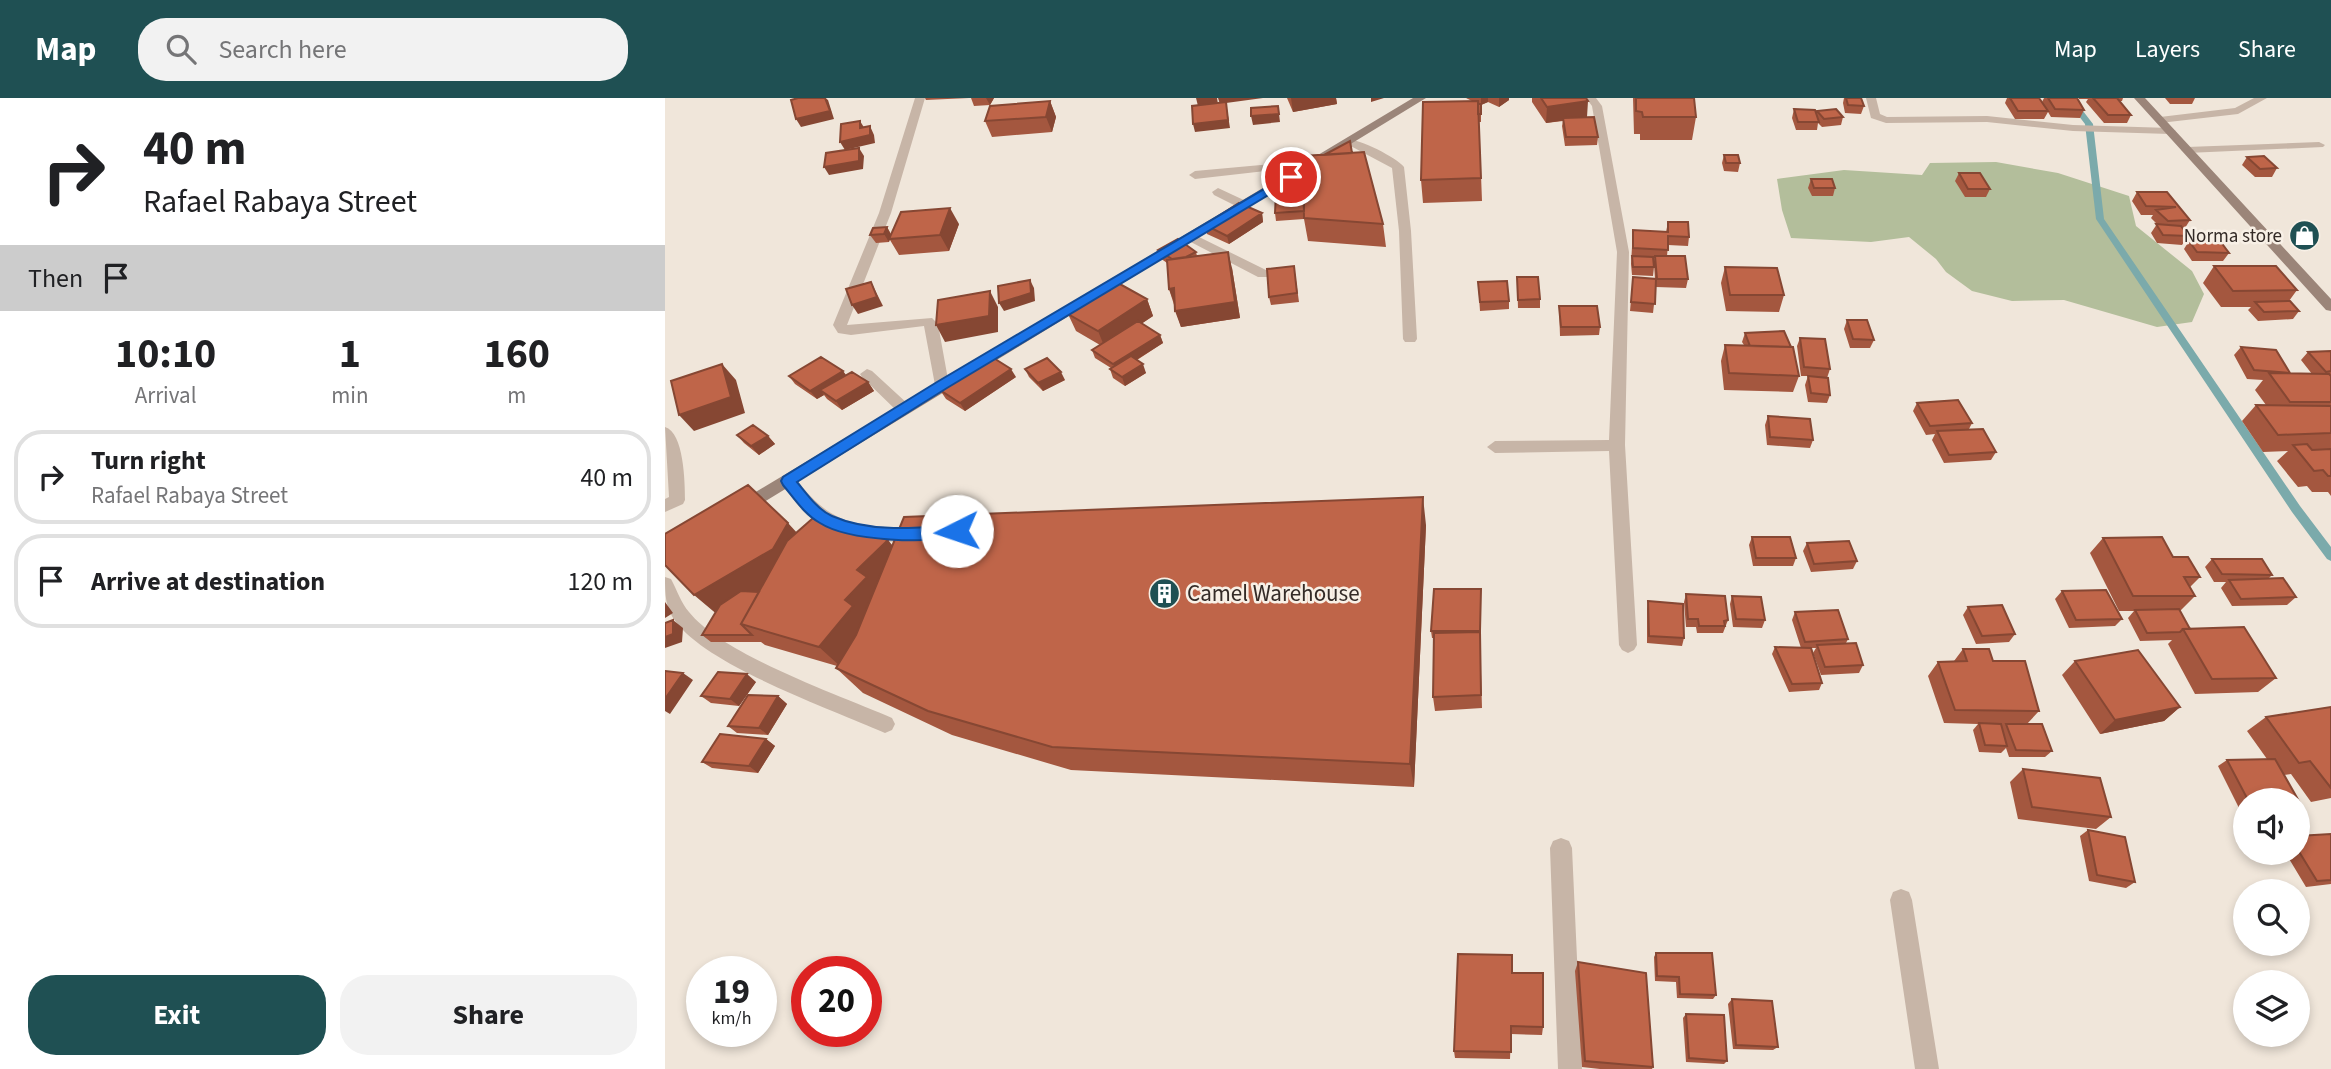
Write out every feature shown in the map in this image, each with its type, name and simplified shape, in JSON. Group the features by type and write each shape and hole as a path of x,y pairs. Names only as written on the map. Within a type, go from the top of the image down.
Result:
{"street":[{"path":"921,98 885,213 840,325 842,330 851,331 927,321 931,324 942,385"},
{"path":"732,514 1421,98"},
{"path":"1591,98 1597,106 1623,252 1617,445 1627,645"},
{"path":"1871,98 1875,116 1879,119 1987,119 2073,128 2170,131"},
{"path":"2139,98 2329,303"},
{"path":"2160,120 2238,111 2262,98"},
{"path":"1349,141 1372,155 1391,159 1398,167 1405,232 1410,340"},
{"path":"2187,150 2319,145"},
{"path":"1195,175 1314,163"},
{"path":"1218,192 1244,205"},
{"path":"1191,237 1263,274"},
{"path":"867,374 904,409"},
{"path":"665,432 676,463 671,503"},
{"path":"1495,447 1617,445"},
{"path":"788,481 813,510 827,521 876,533 933,533"},
{"path":"665,584 684,619 710,642 770,673 885,724"},
{"path":"1561,848 1570,1069"},
{"path":"1901,900 1927,1069"}],"green space":[{"path":"1996,162 2058,173 2129,196 2136,226 2192,271 2204,294 2192,322 2157,327 2064,300 2012,301 1972,291 1946,272 1936,259 1909,237 1871,242 1791,238 1782,210 1777,179 1844,170 1922,175 1930,163"}],"building":[{"path":"825,98 830,111 796,119 791,100"},
{"path":"1541,98 1586,98 1588,101 1547,107"},
{"path":"1636,98 1694,98 1696,117 1643,117 1642,112 1636,111"},
{"path":"1846,98 1861,98 1864,106 1848,105"},
{"path":"2010,98 2039,98 2048,111 2018,111"},
{"path":"2048,98 2077,98 2084,110 2055,109"},
{"path":"2093,98 2117,98 2131,115 2108,115"},
{"path":"1050,101 1046,117 985,121 990,106"},
{"path":"1478,101 1481,178 1421,180 1423,102"},
{"path":"1226,102 1228,120 1193,124 1192,106"},
{"path":"1278,106 1279,114 1251,116 1251,108"},
{"path":"1794,109 1815,110 1819,122 1798,122"},
{"path":"1836,109 1843,117 1824,119 1817,111"},
{"path":"1594,117 1598,137 1566,137 1563,118"},
{"path":"860,121 860,128 870,126 870,135 840,142 841,124"},
{"path":"1350,141 1352,153 1324,155"},
{"path":"859,148 859,161 824,167 826,153"},
{"path":"1364,152 1383,224 1304,218 1303,156"},
{"path":"1724,155 1738,155 1740,163 1726,163"},
{"path":"2264,156 2277,168 2260,169 2247,157"},
{"path":"1303,166 1304,186 1286,183 1286,176"},
{"path":"1959,173 1980,173 1990,189 1968,189"},
{"path":"1811,179 1832,179 1835,188 1814,188"},
{"path":"1304,191 1304,211 1275,213 1276,193"},
{"path":"2137,192 2167,192 2190,220 2168,221 2156,210 2176,207 2146,206"},
{"path":"1239,203 1262,213 1227,236 1205,225"},
{"path":"950,208 940,235 889,239 901,212"},
{"path":"1668,222 1688,222 1689,237 1668,236 1668,250 1633,248 1633,230 1668,232"},
{"path":"2156,224 2181,226 2188,236 2163,235"},
{"path":"887,227 884,234 870,235 873,228"},
{"path":"1178,239 1196,252 1172,259 1158,250"},
{"path":"2189,241 2220,241 2229,253 2197,252"},
{"path":"1228,252 1235,302 1175,311 1174,288 1169,289 1167,260"},
{"path":"1632,256 1653,257 1654,267 1633,267"},
{"path":"1655,256 1685,256 1688,279 1657,279"},
{"path":"1294,266 1297,293 1269,297 1267,269"},
{"path":"2214,266 2276,266 2297,290 2233,291"},
{"path":"1725,267 1777,268 1784,295 1730,295"},
{"path":"1517,277 1538,277 1540,299 1518,300"},
{"path":"1633,277 1656,279 1655,304 1631,302"},
{"path":"1030,280 1031,293 999,303 998,286"},
{"path":"1507,281 1509,301 1480,302 1478,282"},
{"path":"871,282 877,297 852,305 846,289"},
{"path":"1118,283 1147,299 1098,331 1068,314"},
{"path":"990,291 989,316 936,325 938,300"},
{"path":"2290,301 2299,311 2264,312 2255,302"},
{"path":"1559,306 1597,306 1600,327 1561,327"},
{"path":"1847,320 1867,320 1874,340 1853,339"},
{"path":"1138,321 1160,335 1113,364 1092,350"},
{"path":"1784,331 1791,347 1750,346 1745,333"},
{"path":"1800,338 1825,339 1830,369 1804,367"},
{"path":"1725,345 1793,347 1799,376 1729,373"},
{"path":"2241,347 2276,350 2290,373 2254,370"},
{"path":"2331,351 2331,371 2326,372 2308,352"},
{"path":"1131,356 1143,364 1122,377 1110,369"},
{"path":"821,357 843,371 810,391 789,376"},
{"path":"992,357 1011,369 960,403 940,390"},
{"path":"1047,358 1061,372 1038,383 1025,369"},
{"path":"722,364 731,397 679,415 671,381"},
{"path":"852,372 868,382 836,401 820,390"},
{"path":"2269,373 2329,374 2331,402 2290,402"},
{"path":"1808,376 1828,378 1830,395 1811,393"},
{"path":"1958,400 1972,423 1930,426 1917,403"},
{"path":"2256,405 2331,406 2331,433 2278,435"},
{"path":"1768,416 1810,419 1813,440 1770,437"},
{"path":"753,425 768,436 751,446 737,435"},
{"path":"1983,429 1996,452 1949,455 1937,431"},
{"path":"2307,444 2312,450 2331,449 2331,476 2323,470 2314,471 2293,445"},
{"path":"748,485 788,523 773,549 694,595 665,565 665,534"},
{"path":"1423,497 1410,764 1052,747 928,711 836,668 856,635 904,517"},
{"path":"813,518 888,540 857,570 867,577 845,600 853,606 819,647 741,624 787,541"},
{"path":"1752,537 1790,537 1796,558 1756,558"},
{"path":"2162,537 2173,557 2188,557 2200,577 2184,577 2195,596 2133,596 2103,538"},
{"path":"1849,541 1857,561 1814,564 1807,543"},
{"path":"2212,559 2262,559 2272,575 2222,574"},
{"path":"2283,578 2296,597 2241,599 2229,580"},
{"path":"1434,589 1481,589 1480,631 1431,631"},
{"path":"2106,590 2122,619 2076,620 2062,591"},
{"path":"741,591 759,592 741,624 752,635 702,635 720,605"},
{"path":"1686,594 1725,596 1728,620 1724,621 1725,626 1699,626 1698,619 1688,619"},
{"path":"1732,596 1761,597 1765,620 1736,619"},
{"path":"1648,601 1683,604 1684,638 1649,636"},
{"path":"2002,605 2015,634 1982,636 1968,607"},
{"path":"2179,609 2190,629 2147,633 2135,610"},
{"path":"1838,610 1848,639 1805,642 1795,612"},
{"path":"673,620 673,634 665,637 665,623"},
{"path":"2244,627 2276,678 2212,679 2183,629"},
{"path":"1480,632 1481,695 1433,697 1434,633"},
{"path":"1856,643 1863,665 1825,667 1817,645"},
{"path":"1775,647 1811,648 1822,683 1792,684"},
{"path":"1963,649 1989,649 1993,661 2025,661 2039,711 1955,710 1938,662 1967,661"},
{"path":"2138,650 2180,707 2115,720 2075,661"},
{"path":"665,671 683,673 665,699"},
{"path":"718,672 747,674 730,699 701,696"},
{"path":"748,695 778,696 759,728 728,726"},
{"path":"2331,707 2331,788 2310,761 2299,763 2266,717"},
{"path":"1979,723 2001,724 2007,746 1985,745"},
{"path":"2006,724 2042,724 2052,751 2016,750"},
{"path":"720,734 766,739 749,766 702,762"},
{"path":"2275,759 2291,788 2242,788 2227,760"},
{"path":"2023,769 2100,778 2111,817 2032,807"},
{"path":"2088,830 2125,837 2135,882 2097,875"},
{"path":"2331,834 2331,880 2317,881 2307,865 2310,865 2310,835"},
{"path":"1656,953 1712,953 1716,995 1680,994 1679,977 1657,976"},
{"path":"1458,954 1512,955 1512,973 1543,973 1543,1027 1511,1026 1511,1052 1454,1051"},
{"path":"1578,962 1646,973 1653,1067 1585,1061"},
{"path":"1732,999 1772,1001 1778,1047 1736,1045"},
{"path":"1686,1014 1724,1015 1727,1061 1689,1058"}],"waterway":[{"path":"2069,98 2089,124 2100,219 2296,509 2331,556"}],"place":[{"name":"Norma store","path":"2305,236"},
{"name":"Camel Warehouse","path":"1164,593"}],"route":[{"path":"957,531 905,535 876,533 827,521 813,510 788,481 942,385 1291,177"}]}
